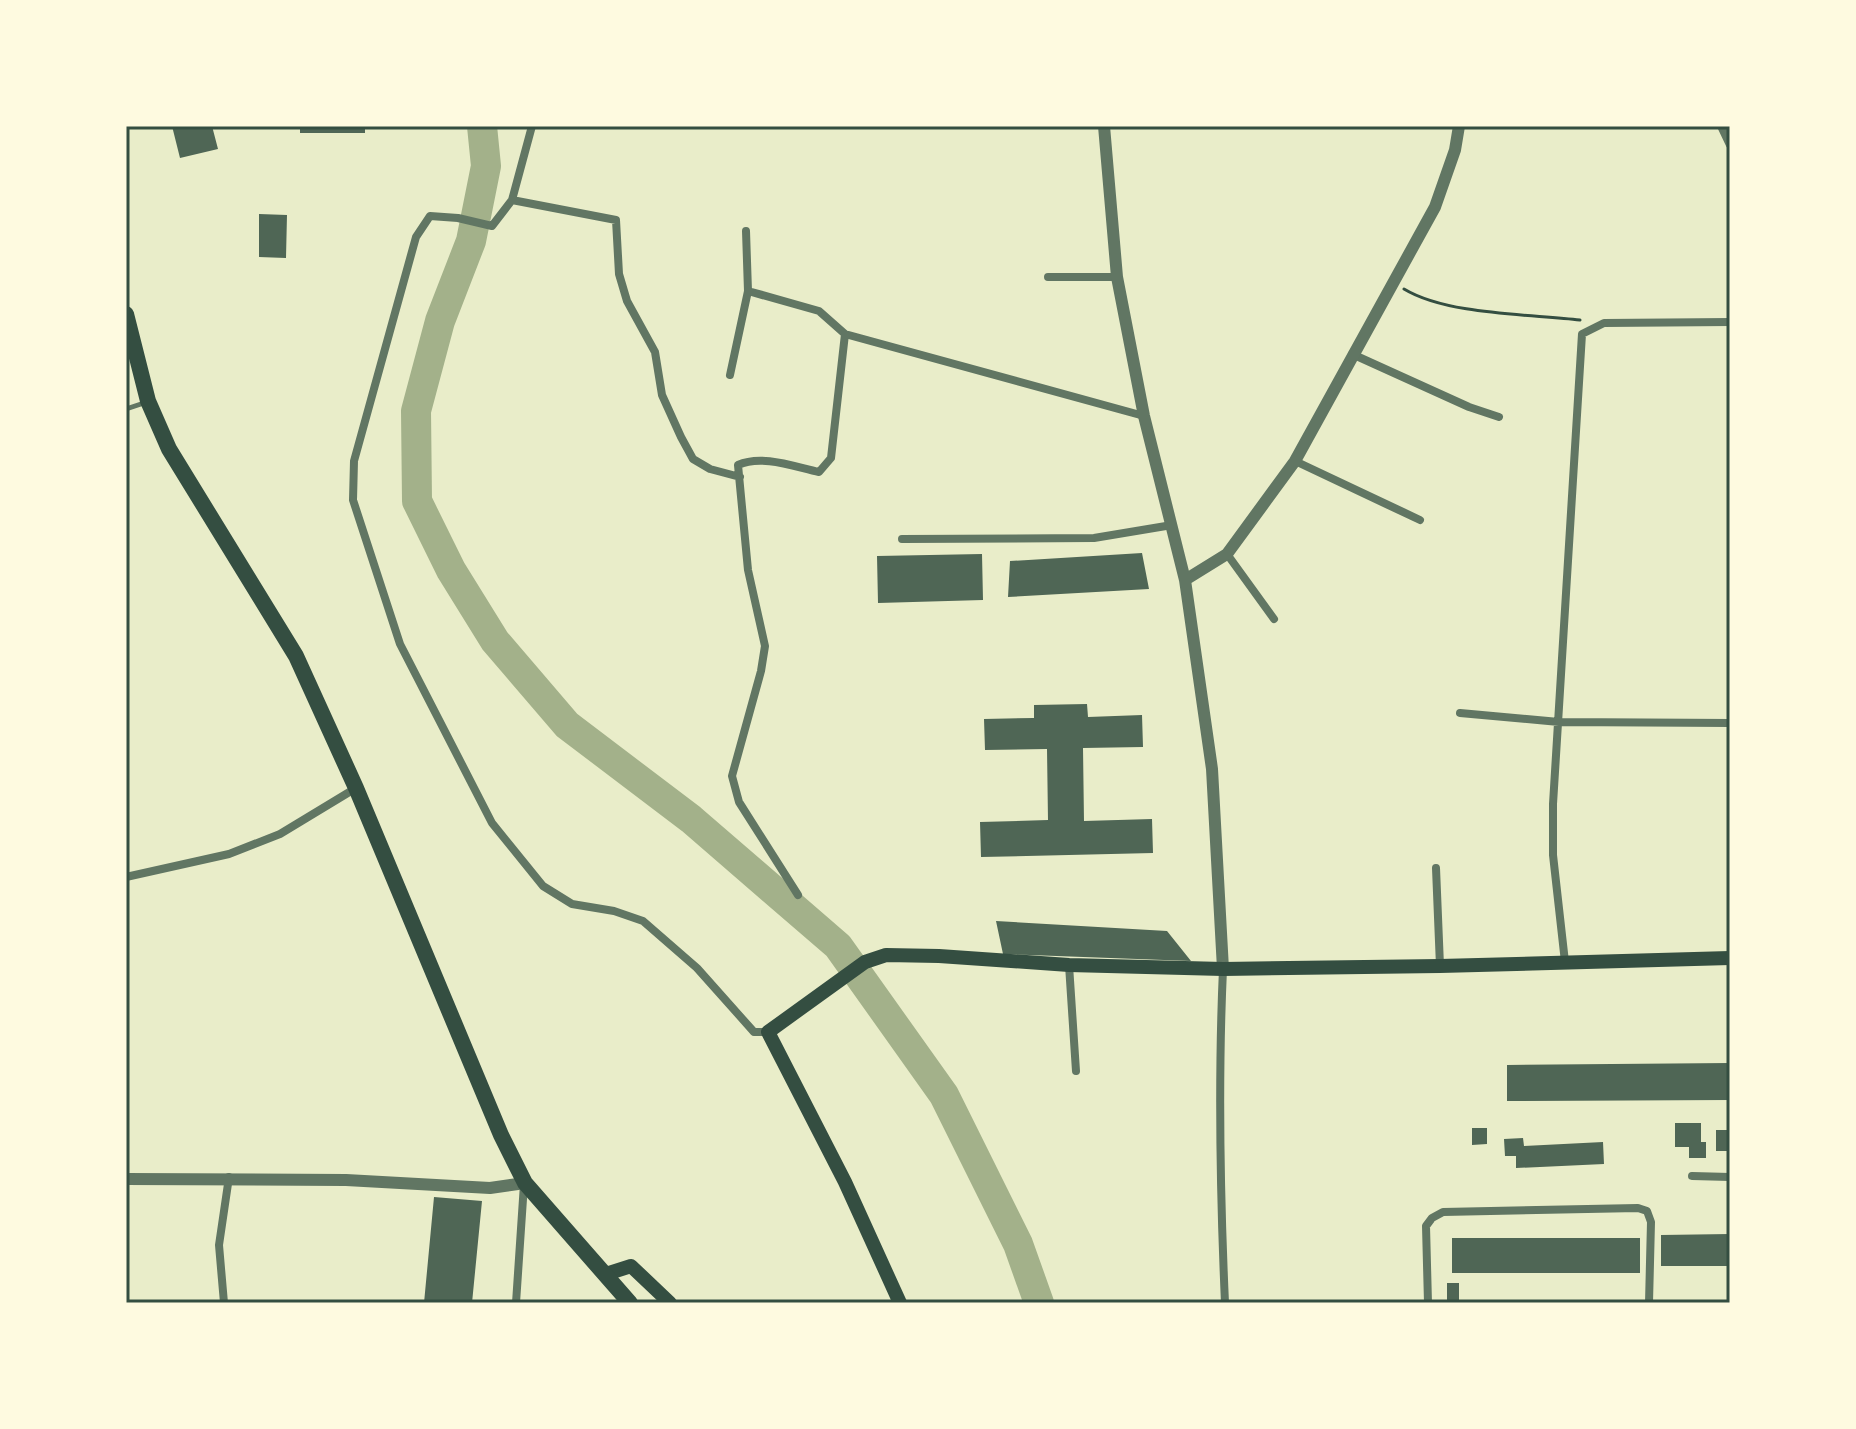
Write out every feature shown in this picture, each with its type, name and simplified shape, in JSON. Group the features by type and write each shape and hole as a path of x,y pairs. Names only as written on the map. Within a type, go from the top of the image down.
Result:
{"main road":[{"path":"126,314 148,401 169,449 296,656 356,788 501,1135 525,1183 630,1303"},
{"path":"900,1303 845,1182 768,1032 865,962 886,955 939,956 1069,965 1223,969 1730,958"},
{"path":"606,1274 631,1266 670,1303"}],"street":[{"path":"532,126 512,200 492,226 458,218 430,216 416,237 354,461 353,500 400,644 492,823 543,886 572,904 614,911 643,921 697,968 754,1032 768,1032"},
{"path":"1104,126 1117,277 1144,416 1185,580 1212,769 1223,969 1219,1084 1225,1303"},
{"path":"1185,580 1227,554 1295,461 1435,207 1455,150 1459,126"},
{"path":"1721,126 1730,145"},
{"path":"512,200 616,220 619,274 627,301 655,352 662,395 681,437 693,459 710,469 740,477"},
{"path":"730,375 748,291 746,231"},
{"path":"1048,277 1117,277"},
{"path":"748,291 819,311 845,334 1144,416"},
{"path":"1565,962 1553,855 1553,804 1582,334 1604,323 1730,322"},
{"path":"798,895 739,802 732,776 765,646 748,570 738,465 748,460 759,460 819,472 826,466 831,458 845,334"},
{"path":"1352,354 1469,407 1499,417"},
{"path":"1295,461 1420,520"},
{"path":"902,539 1094,538 1172,525"},
{"path":"1227,554 1274,619"},
{"path":"1460,713 1559,722 1730,723"},
{"path":"126,877 229,854 280,834 356,788"},
{"path":"1436,868 1440,966"},
{"path":"1069,965 1076,1071"},
{"path":"1692,1176 1730,1177"},
{"path":"224,1303 219,1245 229,1177"},
{"path":"126,1179 229,1177 490,1188 525,1183 516,1303"},
{"path":"1428,1303 1426,1226 1443,1212 1638,1208 1647,1211 1651,1222 1649,1303"}],"lane":[{"path":"126,409 148,401"}],"path":[{"path":"1394,284 1412,294 1457,307 1604,323"}],"building":[{"path":"172,126 212,126 218,149 180,158"},
{"path":"300,126 365,126 365,133 300,133"},
{"path":"259,214 287,215 286,258 259,257"},
{"path":"1142,553 1149,589 1008,597 1010,561"},
{"path":"982,554 983,600 878,603 877,556"},
{"path":"1087,704 1088,717 1142,715 1143,747 1083,748 1084,821 1152,819 1153,853 981,857 980,822 1048,820 1047,749 985,750 984,719 1034,718 1034,705"},
{"path":"996,921 1167,931 1191,961 1003,954"},
{"path":"1730,1063 1730,1100 1507,1101 1507,1065"},
{"path":"1675,1123 1701,1123 1701,1142 1706,1142 1706,1158 1689,1158 1689,1147 1675,1147"},
{"path":"1472,1128 1487,1128 1487,1144 1472,1145"},
{"path":"1716,1130 1730,1130 1730,1151 1716,1151"},
{"path":"1523,1138 1524,1146 1603,1142 1604,1164 1516,1168 1516,1156 1505,1156 1504,1139"},
{"path":"434,1197 482,1201 472,1303 424,1303"},
{"path":"1730,1234 1730,1266 1661,1266 1661,1235"},
{"path":"1452,1238 1640,1238 1640,1273 1452,1273"},
{"path":"1447,1283 1459,1283 1459,1303 1447,1303"}],"waterway":[{"path":"482,126 486,166 471,241 440,321 416,411 417,501 451,570 495,641 567,725 691,819 838,946 944,1095 1018,1244 1039,1303"}]}
